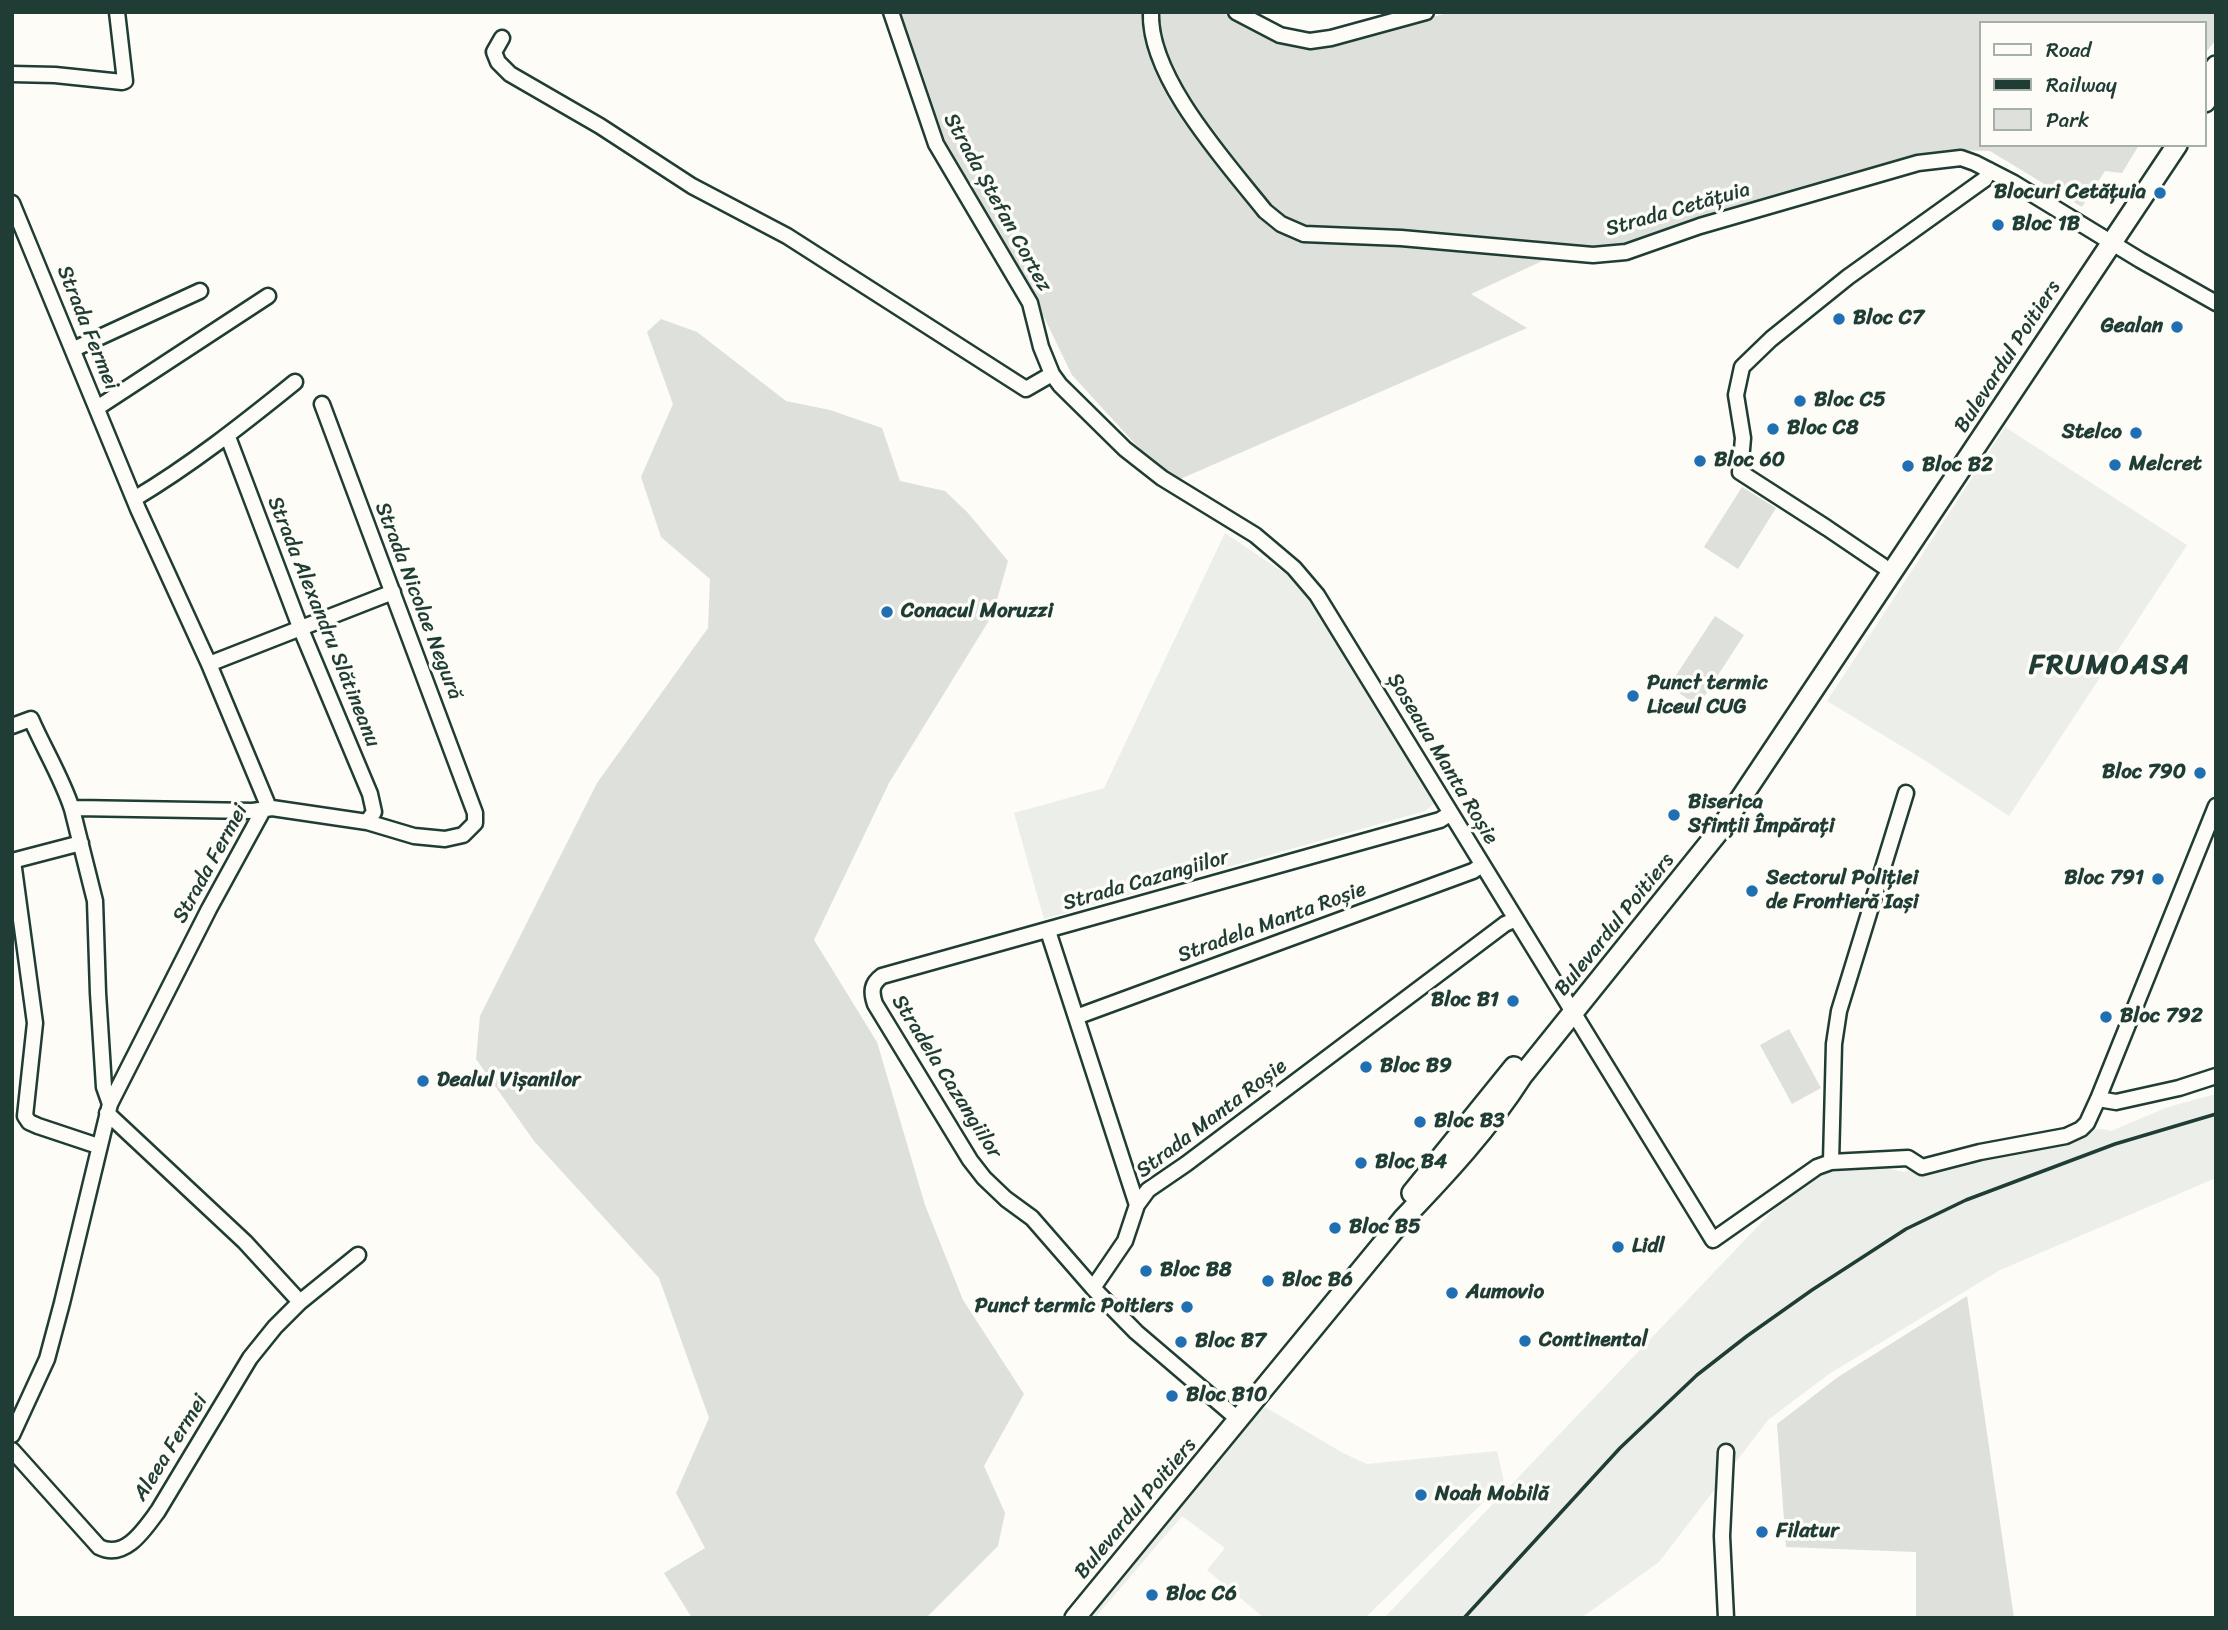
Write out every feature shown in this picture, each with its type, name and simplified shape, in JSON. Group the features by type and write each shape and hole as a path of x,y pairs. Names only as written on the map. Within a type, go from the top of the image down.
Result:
{"main road":[{"name":"Bulevardul Poitiers","path":"1075,1618 1235,1416 1719,831 2107,239 2162,147"},
{"name":"Bulevardul Poitiers","path":"1571,1007 1711,824 1883,566 2107,239 2176,147"},
{"name":"Bulevardul Poitiers","path":"1061,1618 1235,1416"}],"street":[{"path":"12,74 125,81 117,12"},
{"name":"Strada Ștefan Cortez","path":"891,12 936,144 1030,303 1041,347 1052,374"},
{"name":"Strada Cetățuia","path":"1151,12 1154,44 1179,97 1265,211 1281,224 1304,234 1415,239 1593,255 1626,252 1700,226 1918,163 1961,158 1989,170 2216,303"},
{"path":"1241,14 1280,35 1310,41 1331,38 1426,12"},
{"path":"502,38 494,52 498,62 510,74 600,126 692,186 787,236 1026,389 1052,374"},
{"path":"1883,566 1740,472 1743,438 1736,395 1742,368 1771,339 1848,277 1985,179 1989,170"},
{"name":"Strada Fermei","path":"12,204 134,499 209,664 267,803 209,909 108,1108 47,1359 12,1434"},
{"path":"74,349 200,291"},
{"path":"97,408 268,296"},
{"name":"Șoseaua Manta Roșie","path":"1052,374 1125,449 1162,478 1255,535 1294,568 1317,595 1713,1240 1817,1167 1831,1162"},
{"path":"134,499 228,437 295,382"},
{"name":"Strada Nicolae Negură","path":"322,404 475,813 475,823 469,830 463,835 445,839 414,836 367,822"},
{"name":"Strada Alexandru Slătineanu","path":"228,437 300,627 370,794 374,812 367,822"},
{"path":"209,664 393,592"},
{"path":"12,726 31,719 65,788 81,843 95,901 98,993 104,1087 108,1108 245,1242 299,1300"},
{"path":"1906,793 1839,1011 1834,1044 1831,1162 1908,1158 1922,1167 1980,1152 2066,1136 2081,1129 2087,1123 2098,1099 2216,806"},
{"path":"72,809 272,808 367,822"},
{"name":"Strada Cazangiilor","path":"1137,1205 1048,931 1440,820 1451,813"},
{"path":"81,843 13,861 35,1023 25,1116 29,1122 38,1126 98,1146"},
{"name":"Stradela Manta Roșie","path":"1076,1017 1473,871 1482,865"},
{"name":"Strada Manta Roșie","path":"1093,1288 1125,1241 1137,1205 1148,1190 1505,924 1516,919"},
{"name":"Stradela Cazangiilor","path":"1048,931 882,976 872,987 872,995 933,1103 970,1160 1006,1199 1032,1218 1093,1288"},
{"path":"2098,1099 2116,1102 2179,1088 2216,1076"},
{"name":"Aleea Fermei","path":"12,1450 99,1547 107,1551 123,1548 143,1531 158,1511 250,1358 299,1300 358,1255"},
{"path":"1093,1288 1136,1332 1235,1416"},
{"path":"1726,1452 1722,1536 1727,1618"}],"shaded area":[{"path":"2005,427 2187,545 2009,816 1827,701"},
{"path":"1225,533 1293,579 1311,601 1435,803 1425,811 1044,919 1014,813 1104,788"},
{"path":"2216,1094 2216,1178 2000,1270 1829,1374 1768,1420 1659,1562 1581,1618 1384,1618 1825,1156 1904,1172 2028,1135 2102,1129 2111,1131 2168,1107"},
{"path":"1265,1407 1343,1453 1367,1464 1497,1451 1504,1482 1365,1618 1264,1618 1207,1570 1225,1548 1182,1516 1095,1618 1061,1618"}],"green space":[{"path":"891,12 1221,12 1271,39 1307,48 1352,39 1451,12 2216,12 2216,40 2207,51 2207,21 1980,21 1980,147 2138,147 2122,173 2105,171 2082,207 1990,151 1947,150 1629,244 1579,256 1553,256 1471,294 1527,328 1171,483 1072,375 1023,274 935,144"},
{"path":"661,319 697,332 786,401 830,410 882,428 900,481 945,491 968,513 1008,561 993,614 889,783 814,940 877,1042 925,1205 963,1300 1024,1394 984,1466 1005,1513 998,1546 926,1618 692,1618 664,1573 705,1548 676,1493 709,1418 659,1278 534,1141 476,1059 480,1016 597,783 708,628 710,579 661,537 641,477 673,404 647,332"},
{"path":"1742,487 1776,508 1738,569 1704,547"},
{"path":"1715,616 1744,635 1698,706 1669,686"},
{"path":"1789,1029 1821,1088 1792,1104 1760,1045"},
{"path":"1967,1296 2014,1618 1916,1618 1916,1552 1786,1547 1777,1424 1838,1377"}],"railway":[{"path":"1464,1618 1620,1448 1697,1375 1812,1290 1906,1229 1966,1200 2115,1144 2216,1114"}],"place":[{"name":"Blocuri Cetățuia","path":"2160,193"},
{"name":"Bloc 1B","path":"1998,225"},
{"name":"Bloc C7","path":"1839,319"},
{"name":"Gealan","path":"2177,327"},
{"name":"Bloc C5","path":"1800,401"},
{"name":"Bloc C8","path":"1773,429"},
{"name":"Stelco","path":"2136,433"},
{"name":"Bloc 60","path":"1700,461"},
{"name":"Melcret","path":"2115,465"},
{"name":"Bloc B2","path":"1908,466"},
{"name":"Conacul Moruzzi","path":"887,612"},
{"name":"Punct termic Liceul CUG","path":"1633,696"},
{"name":"Bloc 790","path":"2200,773"},
{"name":"Biserica Sfinții Împărați","path":"1674,815"},
{"name":"Bloc 791","path":"2158,879"},
{"name":"Sectorul Poliției de Frontieră Iași","path":"1752,891"},
{"name":"Bloc B1","path":"1513,1001"},
{"name":"Bloc 792","path":"2106,1017"},
{"name":"Bloc B9","path":"1366,1067"},
{"name":"Dealul Vișanilor","path":"423,1081"},
{"name":"Bloc B3","path":"1420,1122"},
{"name":"Bloc B4","path":"1361,1163"},
{"name":"Bloc B5","path":"1335,1228"},
{"name":"Lidl","path":"1618,1247"},
{"name":"Bloc B8","path":"1146,1271"},
{"name":"Bloc B6","path":"1268,1281"},
{"name":"Aumovio","path":"1452,1293"},
{"name":"Punct termic Poitiers","path":"1187,1307"},
{"name":"Continental","path":"1525,1341"},
{"name":"Bloc B7","path":"1181,1342"},
{"name":"Bloc B10","path":"1172,1396"},
{"name":"Noah Mobilă","path":"1421,1495"},
{"name":"Filatur","path":"1762,1532"},
{"name":"Bloc C6","path":"1152,1595"}],"district":[{"name":"FRUMOASA","path":"2110,666"}]}
